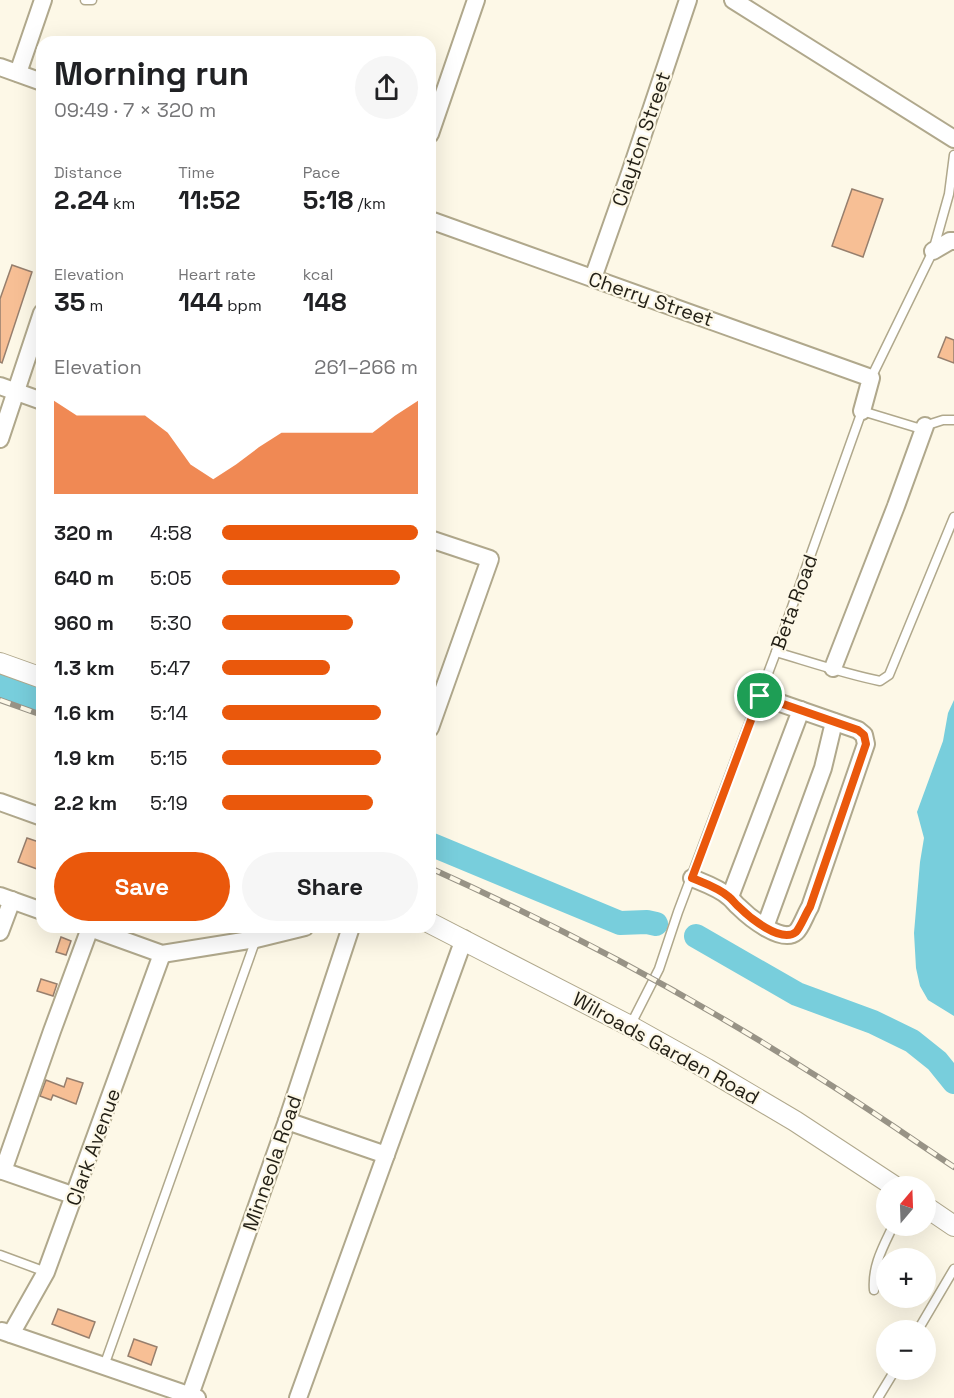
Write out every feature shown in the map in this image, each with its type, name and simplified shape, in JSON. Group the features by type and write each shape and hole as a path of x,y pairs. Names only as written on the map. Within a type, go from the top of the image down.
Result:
{"street":[{"path":"18,73 43,0"},
{"path":"436,117 477,0"},
{"name":"Clayton Street","path":"592,278 688,0"},
{"path":"733,0 954,140"},
{"path":"0,67 36,80"},
{"name":"Cherry Street","path":"436,222 871,378"},
{"path":"933,251 954,241"},
{"path":"0,439 36,331"},
{"path":"862,411 871,378"},
{"path":"0,386 36,399"},
{"path":"833,668 925,426"},
{"path":"436,541 490,560 436,711"},
{"path":"0,663 36,676"},
{"path":"692,878 730,897 755,921 774,932 787,935 796,932 810,907 866,744 864,735 858,730 760,696"},
{"path":"730,897 801,710"},
{"path":"765,927 823,768 834,722"},
{"path":"0,802 36,815"},
{"path":"0,932 6,898 36,909"},
{"name":"Wilroads Garden Road","path":"436,926 630,1026 707,1069 795,1121 879,1176"},
{"path":"75,1197 2,1171 86,933"},
{"path":"129,934 162,954 280,933"},
{"name":"Minneola Road","path":"192,1397 349,933"},
{"path":"298,1398 464,939"},
{"name":"Clark Avenue","path":"5,1332 46,1272 162,954"},
{"path":"287,1121 386,1155"},
{"path":"936,1214 954,1227"},
{"path":"5,1332 192,1397"}],"lane":[{"path":"85,0 92,0"},
{"path":"871,378 933,251 949,194 954,155"},
{"path":"862,411 918,428 943,420 954,420"},
{"name":"Beta Road","path":"630,1026 659,969 862,411"},
{"path":"776,652 855,676 880,681 889,675 954,517"},
{"path":"104,1366 256,939"},
{"path":"874,1290 876,1261 888,1236"},
{"path":"0,1255 46,1272"},
{"path":"924,1320 954,1269"},
{"path":"878,1398 889,1380"}],"water":[{"path":"954,700 954,1016 928,1000 920,986 916,968 914,933 924,838 917,812 943,741 948,713"}],"building":[{"path":"852,189 883,199 863,257 832,246"},
{"path":"12,265 32,272 2,363 0,362 0,299"},
{"path":"946,337 954,340 954,363 938,357"},
{"path":"27,838 36,841 36,869 18,862"},
{"path":"61,937 71,941 66,955 56,952"},
{"path":"41,979 57,984 53,996 37,991"},
{"path":"67,1078 83,1083 76,1104 53,1095 51,1100 40,1096 46,1080 64,1087"},
{"path":"58,1309 95,1322 89,1338 52,1324"},
{"path":"134,1339 157,1347 151,1365 128,1356"}],"waterway":[{"path":"0,685 36,698"},
{"path":"436,846 620,923 656,924"},
{"path":"696,936 797,994 873,1022 912,1041 937,1061 954,1082"}],"railway":[{"path":"0,700 36,713"},
{"path":"436,871 576,938 671,989 828,1083 954,1167"}],"route":[{"path":"760,696 858,730 864,735 866,744 810,907 796,932 787,935 774,932 755,921 730,897 692,878 760,696"}]}
